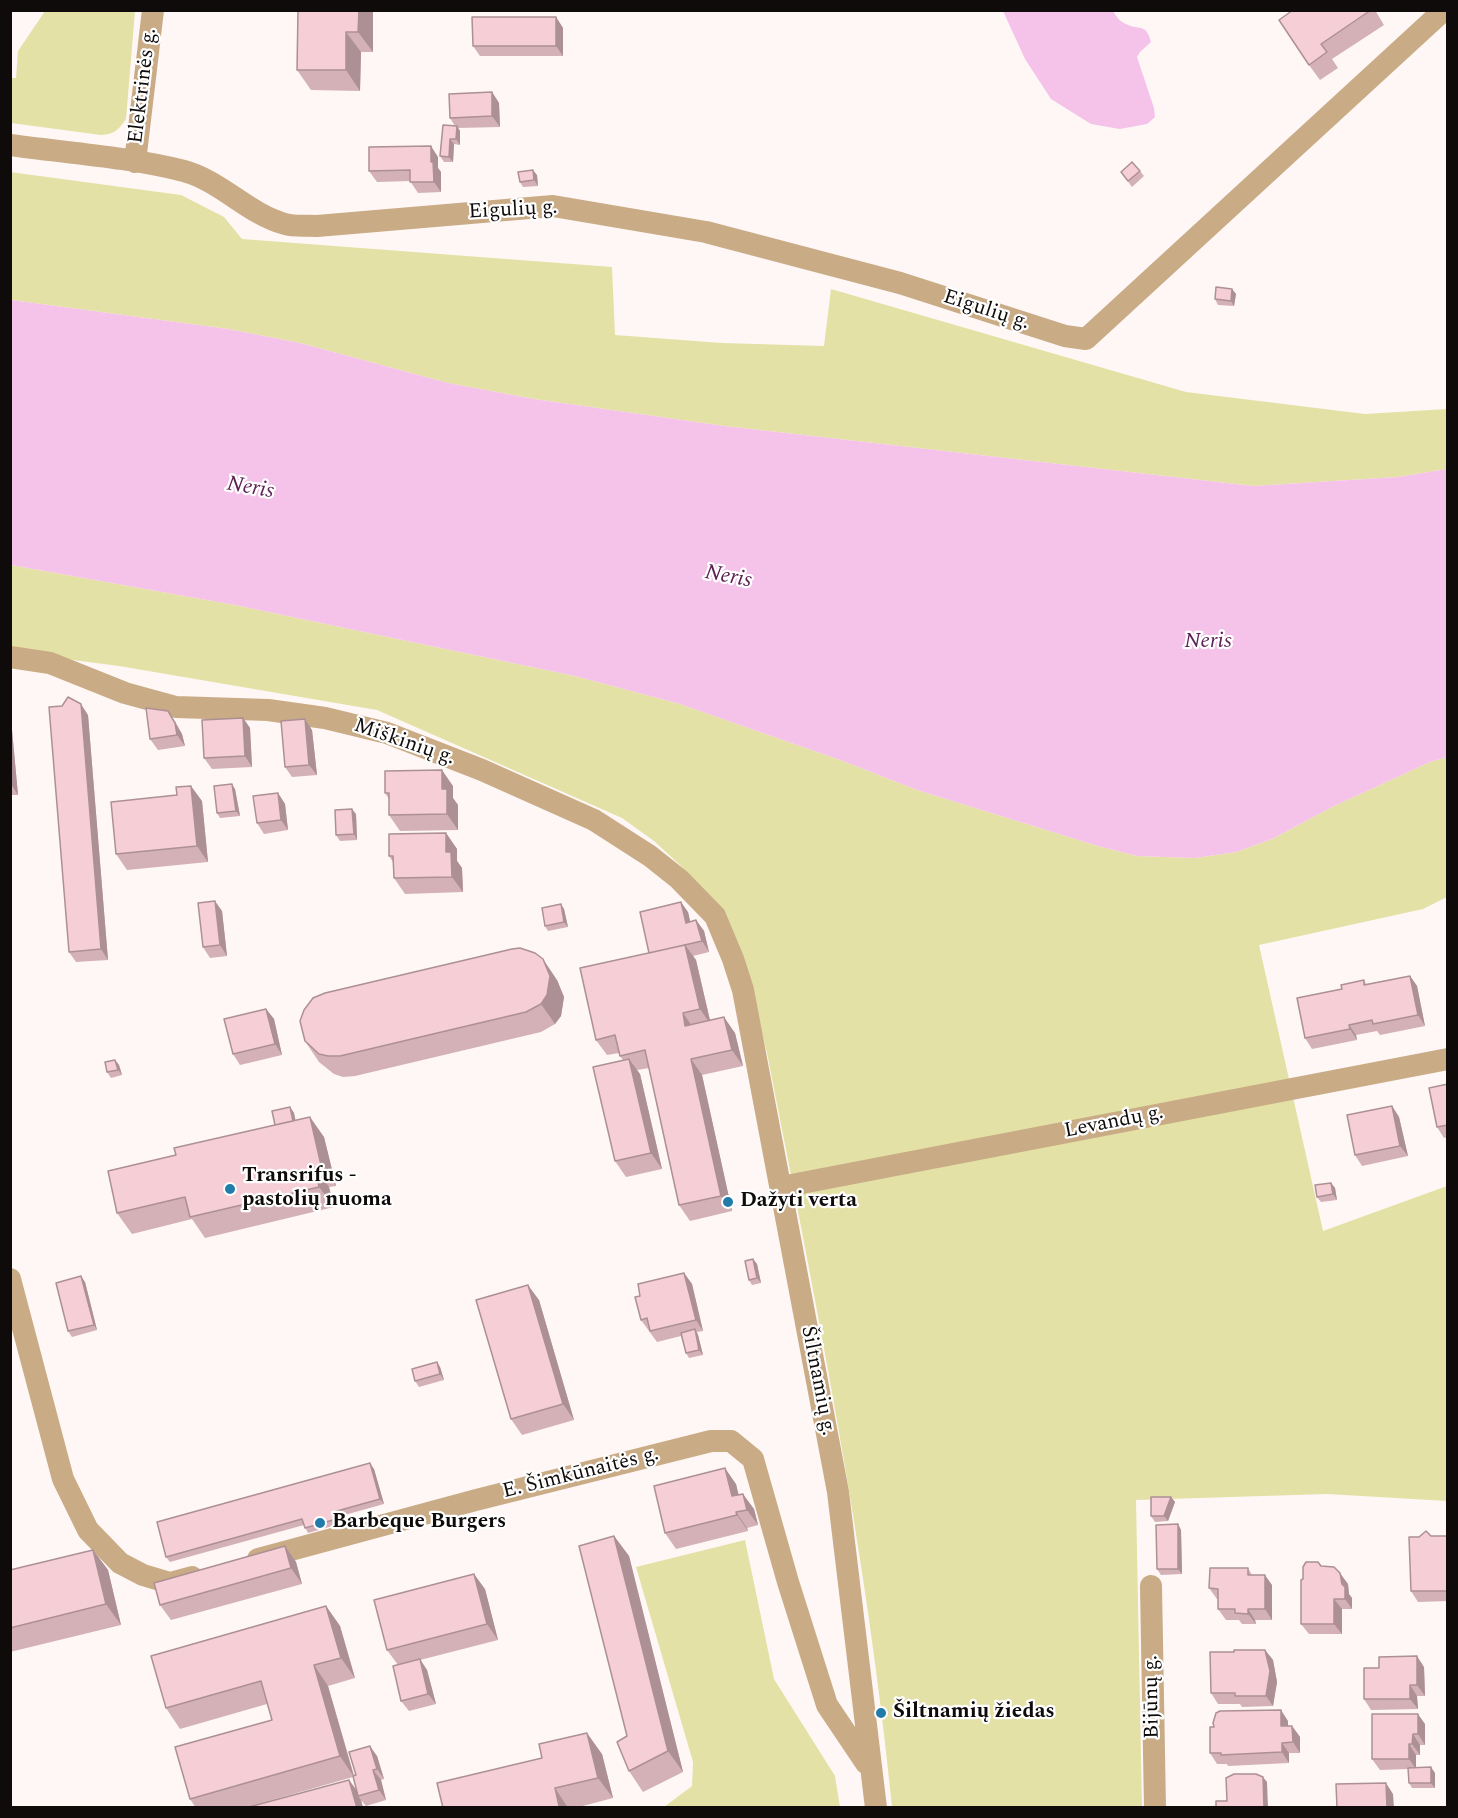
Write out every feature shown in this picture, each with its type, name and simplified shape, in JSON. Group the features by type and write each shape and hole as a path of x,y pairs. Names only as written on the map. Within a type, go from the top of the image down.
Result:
{"street":[{"name":"Elektrinės g.","path":"135,162 153,10"},
{"name":"Eigulių g.","path":"10,146 186,171 217,186 257,213 286,225 317,226 553,206 706,232 900,283 1065,336 1086,339 1444,10"},
{"name":"Miškinių g.","path":"10,657 50,663 125,693 176,707 268,710 325,718 387,733 482,770 594,820 650,856 679,879 715,916 733,959"},
{"name":"Šiltnamių g.","path":"733,959 743,990 838,1492 876,1808"},
{"name":"Levandų g.","path":"781,1187 1448,1059"},
{"path":"10,1280 63,1479 88,1530 120,1563 143,1575 170,1583 216,1570"},
{"name":"E. Šimkūnaitės g.","path":"239,1564 476,1500 711,1441 731,1441 753,1459 788,1582 827,1705 870,1769"},
{"name":"Bijūnų g.","path":"1151,1586 1155,1808"}],"shaded area":[{"path":"45,11 135,11 126,119 118,129 110,134 101,135 11,123 11,78 16,78 18,51"},
{"path":"10,172 181,195 224,217 242,239 612,267 615,335 722,343 824,346 831,289 1186,392 1365,414 1447,409 1447,469 1398,477 1253,486 724,426 534,399 448,383 300,343 228,329 11,300"},
{"path":"11,565 235,605 575,676 680,704 843,761 917,790 1137,856 1195,858 1236,852 1272,839 1334,806 1430,762 1447,757 1447,897 1423,909 1259,945 1323,1231 1447,1186 1447,1501 1327,1494 1136,1500 1142,1807 892,1807 869,1618 854,1523 767,1053 749,985 711,898 654,841 622,818 377,710 119,666 11,652"},
{"path":"745,1540 774,1679 835,1776 840,1807 664,1807 692,1786 693,1762 636,1567"}],"water":[{"path":"1003,11 1113,11 1124,23 1145,30 1151,42 1137,57 1155,117 1147,124 1120,129 1091,124 1051,99 1025,59"},
{"name":"Neris","path":"11,300 228,329 300,343 448,383 534,399 724,426 1253,486 1398,477 1447,469 1447,757 1430,762 1334,806 1272,839 1236,852 1195,858 1137,856 917,790 843,761 680,704 575,676 235,605 11,565"}],"building":[{"path":"298,10 359,10 358,32 346,32 346,70 297,70"},
{"path":"1293,10 1371,10 1321,44 1327,52 1309,65 1279,20"},
{"path":"472,17 556,17 556,46 473,46"},
{"path":"492,92 492,116 450,118 449,94"},
{"path":"443,125 457,126 456,139 450,139 449,157 440,156"},
{"path":"431,146 434,182 410,182 410,170 369,171 369,147"},
{"path":"1132,162 1140,171 1128,181 1121,172"},
{"path":"533,170 534,180 520,182 518,172"},
{"path":"1216,287 1232,289 1231,301 1215,299"},
{"path":"68,697 81,704 101,949 69,952 49,707 62,706"},
{"path":"146,708 168,711 175,723 177,735 150,739"},
{"path":"243,718 245,756 204,758 202,720"},
{"path":"305,719 309,765 285,767 281,721"},
{"path":"442,770 442,789 447,789 447,814 389,815 389,793 385,793 385,771"},
{"path":"232,784 236,811 217,813 214,786"},
{"path":"191,786 197,846 116,854 111,802 177,795 176,787"},
{"path":"278,793 281,820 257,823 253,796"},
{"path":"352,809 354,834 336,835 335,810"},
{"path":"446,833 446,852 451,852 452,877 394,878 393,856 389,856 389,834"},
{"path":"215,901 220,945 203,947 198,903"},
{"path":"681,902 686,923 696,920 702,941 649,953 640,912"},
{"path":"561,904 564,922 545,926 542,908"},
{"path":"685,945 700,1009 683,1013 685,1026 724,1017 732,1050 691,1059 721,1196 679,1205 645,1050 620,1056 615,1035 596,1040 580,968"},
{"path":"520,948 535,953 543,959 550,976 547,995 541,1004 526,1012 340,1056 319,1054 305,1041 300,1021 304,1010 313,998 325,993"},
{"path":"1410,976 1418,1015 1373,1024 1372,1020 1349,1025 1350,1029 1305,1038 1297,998 1342,989 1341,985 1364,980 1364,985"},
{"path":"266,1009 275,1044 233,1054 224,1019"},
{"path":"629,1059 651,1153 615,1161 593,1067"},
{"path":"115,1060 118,1070 107,1072 105,1062"},
{"path":"1448,1084 1448,1125 1437,1127 1429,1088"},
{"path":"1392,1106 1400,1146 1355,1155 1347,1115"},
{"path":"290,1107 293,1121 275,1125 272,1111"},
{"path":"310,1117 321,1165 315,1167 319,1187 190,1217 185,1197 117,1213 108,1171 176,1155 174,1148"},
{"path":"1331,1183 1333,1194 1317,1197 1315,1185"},
{"path":"753,1259 757,1278 749,1280 745,1261"},
{"path":"684,1273 696,1320 650,1331 647,1318 641,1320 635,1297 640,1296 638,1284"},
{"path":"81,1276 94,1325 68,1331 56,1283"},
{"path":"528,1285 563,1404 511,1419 476,1300"},
{"path":"695,1329 699,1350 686,1353 681,1333"},
{"path":"437,1362 440,1374 415,1381 412,1369"},
{"path":"370,1463 380,1499 337,1511 340,1518 305,1528 302,1519 166,1557 157,1522"},
{"path":"725,1468 732,1496 743,1494 747,1510 736,1512 737,1515 665,1533 654,1486"},
{"path":"1151,1497 1171,1497 1164,1516 1151,1516"},
{"path":"1178,1524 1178,1569 1157,1569 1156,1525"},
{"path":"1426,1531 1431,1536 1448,1536 1448,1594 1447,1591 1411,1591 1409,1537 1419,1537"},
{"path":"614,1536 668,1751 629,1771 617,1742 627,1736 579,1546"},
{"path":"285,1546 291,1568 160,1605 154,1583"},
{"path":"93,1550 106,1604 10,1628 10,1570"},
{"path":"1306,1562 1318,1562 1321,1566 1334,1567 1340,1573 1342,1584 1345,1587 1345,1599 1334,1599 1334,1624 1301,1624 1301,1580"},
{"path":"1210,1568 1248,1568 1248,1575 1265,1575 1265,1609 1248,1609 1248,1614 1235,1613 1235,1609 1218,1609 1218,1589 1209,1588"},
{"path":"474,1574 487,1624 387,1650 374,1600"},
{"path":"326,1606 341,1658 314,1665 340,1756 190,1799 175,1747 272,1720 261,1681 166,1708 151,1656"},
{"path":"1234,1650 1265,1650 1270,1671 1266,1696 1211,1693 1210,1652 1234,1652"},
{"path":"1417,1656 1417,1685 1410,1685 1410,1699 1364,1699 1364,1668 1379,1668 1379,1657"},
{"path":"420,1659 428,1694 401,1701 393,1666"},
{"path":"1281,1710 1281,1726 1292,1726 1293,1742 1282,1743 1282,1752 1221,1755 1221,1753 1210,1753 1210,1727 1214,1727 1216,1713 1220,1711"},
{"path":"1372,1714 1418,1714 1418,1734 1413,1734 1412,1744 1409,1744 1409,1759 1372,1759"},
{"path":"587,1733 598,1778 555,1788 559,1806 557,1808 443,1808 437,1783 542,1758 539,1744"},
{"path":"370,1746 377,1769 373,1770 379,1790 358,1796 353,1776 356,1775 349,1752"},
{"path":"1431,1767 1431,1783 1409,1783 1408,1768"},
{"path":"1234,1774 1256,1774 1263,1777 1264,1808 1216,1808 1216,1801 1227,1801 1226,1778"},
{"path":"349,1780 357,1808 249,1808 249,1807"},
{"path":"1386,1783 1387,1808 1337,1808 1336,1784"}],"place":[{"name":"Transrifus - pastolių nuoma","path":"230,1189"},
{"name":"Dažyti verta","path":"728,1202"},
{"name":"Barbeque Burgers","path":"320,1523"},
{"name":"Šiltnamių žiedas","path":"881,1713"}]}
